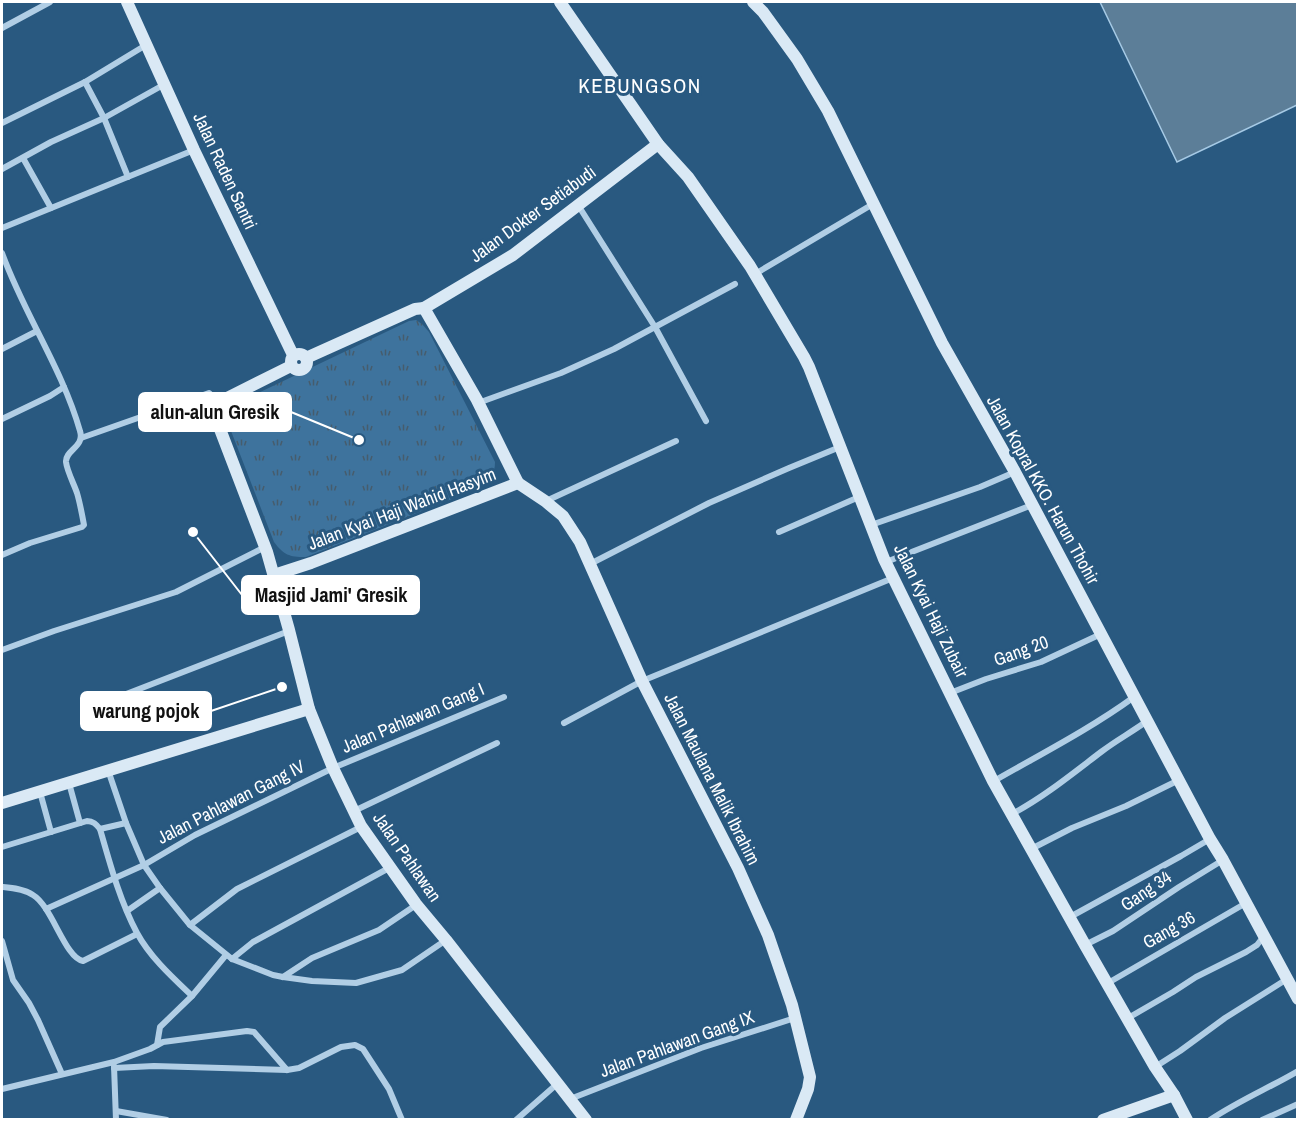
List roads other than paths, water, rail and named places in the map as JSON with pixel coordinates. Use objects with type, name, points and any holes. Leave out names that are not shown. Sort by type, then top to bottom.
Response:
[{"type":"street","points":[[2,28],[50,2]]},
{"type":"street","name":"Jalan Raden Santri","points":[[128,2],[292,361]]},
{"type":"street","name":"Jalan Kyai Haji Zubair","points":[[560,2],[658,144],[688,177],[755,274],[809,367],[893,578],[993,781],[1085,945],[1187,1119]]},
{"type":"street","name":"Jalan Kopral KKO. Harun Thohir","points":[[753,2],[763,12],[797,59],[828,111],[942,343],[1015,472],[1210,839],[1298,999]]},
{"type":"street","points":[[2,123],[85,82],[147,44]]},
{"type":"street","points":[[85,82],[104,118],[128,177]]},
{"type":"street","points":[[2,169],[51,142],[104,118],[165,84]]},
{"type":"street","name":"Jalan Dokter Setiabudi","points":[[424,308],[513,255],[658,144]]},
{"type":"street","points":[[2,228],[194,150]]},
{"type":"street","points":[[23,158],[51,208]]},
{"type":"street","points":[[755,274],[873,203]]},
{"type":"street","points":[[578,205],[655,327],[706,421]]},
{"type":"street","points":[[2,254],[10,277],[51,357],[74,410],[81,438],[66,462],[77,493],[84,525],[2,555]]},
{"type":"street","points":[[478,403],[561,373],[614,350],[735,284]]},
{"type":"street","points":[[274,575],[215,416],[216,406],[219,402],[301,354],[306,358],[415,309],[424,308]]},
{"type":"street","name":"Jalan Kyai Haji Wahid Hasyim","points":[[274,575],[311,563],[518,483],[478,403],[424,308]]},
{"type":"street","points":[[2,349],[37,331]]},
{"type":"street","points":[[2,419],[64,387]]},
{"type":"street","points":[[81,438],[209,393],[219,402]]},
{"type":"street","points":[[545,501],[676,441]]},
{"type":"street","points":[[590,564],[709,504],[840,447]]},
{"type":"street","points":[[871,525],[980,487],[1015,472]]},
{"type":"street","name":"Jalan Maulana Malik Ibrahim","points":[[518,483],[563,516],[580,542],[642,681],[738,868],[768,935],[795,1018],[810,1083],[796,1119]]},
{"type":"street","points":[[779,532],[860,497]]},
{"type":"street","points":[[886,562],[1032,505]]},
{"type":"street","points":[[2,651],[54,631],[176,592],[265,547]]},
{"type":"street","name":"Jalan Pahlawan","points":[[274,575],[309,709],[333,768],[361,826],[416,904],[586,1119]]},
{"type":"street","points":[[564,723],[642,681],[893,578]]},
{"type":"street","points":[[85,710],[289,630]]},
{"type":"street","name":"Gang 20","points":[[950,693],[1041,662],[1101,634]]},
{"type":"street","name":"Jalan Pahlawan Gang I","points":[[333,768],[504,697]]},
{"type":"street","points":[[993,781],[1070,739],[1135,697]]},
{"type":"street","points":[[2,803],[309,709]]},
{"type":"street","points":[[1012,814],[1033,803],[1147,721]]},
{"type":"street","points":[[354,811],[497,743]]},
{"type":"street","name":"Jalan Pahlawan Gang IV","points":[[46,909],[144,865],[195,835],[333,768]]},
{"type":"street","points":[[108,771],[144,865],[159,888],[190,925],[232,960],[283,977],[312,981],[361,982],[402,970],[446,940]]},
{"type":"street","points":[[1030,849],[1179,780]]},
{"type":"street","points":[[69,783],[80,823]]},
{"type":"street","points":[[39,792],[51,832]]},
{"type":"street","points":[[2,847],[91,821],[100,829],[115,879],[137,934],[157,961],[192,996]]},
{"type":"street","points":[[100,829],[126,823]]},
{"type":"street","points":[[190,925],[237,889],[361,826]]},
{"type":"street","points":[[1070,917],[1210,839]]},
{"type":"street","name":"Gang 34","points":[[1085,945],[1113,931],[1223,860]]},
{"type":"street","points":[[232,960],[254,942],[389,868]]},
{"type":"street","points":[[2,887],[18,888],[34,895],[46,909],[72,954],[78,960],[83,961],[137,934]]},
{"type":"street","points":[[128,911],[159,888]]},
{"type":"street","name":"Gang 36","points":[[1108,983],[1246,903]]},
{"type":"street","points":[[283,977],[312,958],[379,930],[416,904]]},
{"type":"street","points":[[1128,1018],[1196,977],[1246,952],[1257,945],[1264,936]]},
{"type":"street","points":[[2,941],[13,980],[38,1020],[62,1074]]},
{"type":"street","points":[[157,1045],[160,1027],[192,996],[226,954]]},
{"type":"street","points":[[1155,1066],[1287,979]]},
{"type":"street","name":"Jalan Pahlawan Gang IX","points":[[570,1099],[701,1048],[795,1018]]},
{"type":"street","points":[[114,1065],[163,1042],[250,1031],[254,1032],[286,1070]]},
{"type":"street","points":[[2,1089],[62,1074],[114,1065],[286,1070],[299,1068],[341,1047],[354,1046],[363,1049],[388,1089],[402,1119]]},
{"type":"street","points":[[114,1065],[116,1119]]},
{"type":"street","points":[[1210,1119],[1298,1071]]},
{"type":"street","points":[[516,1119],[558,1083]]},
{"type":"street","points":[[1103,1119],[1174,1095]]},
{"type":"street","points":[[1262,1119],[1298,1104]]},
{"type":"street","points":[[116,1112],[167,1119]]},
{"type":"place","name":"alun-alun Gresik","points":[[359,440]]},
{"type":"place","name":"Masjid Jami' Gresik","points":[[193,532]]},
{"type":"place","name":"warung pojok","points":[[282,687]]},
{"type":"district","name":"KEBUNGSON","points":[[640,86]]}]
